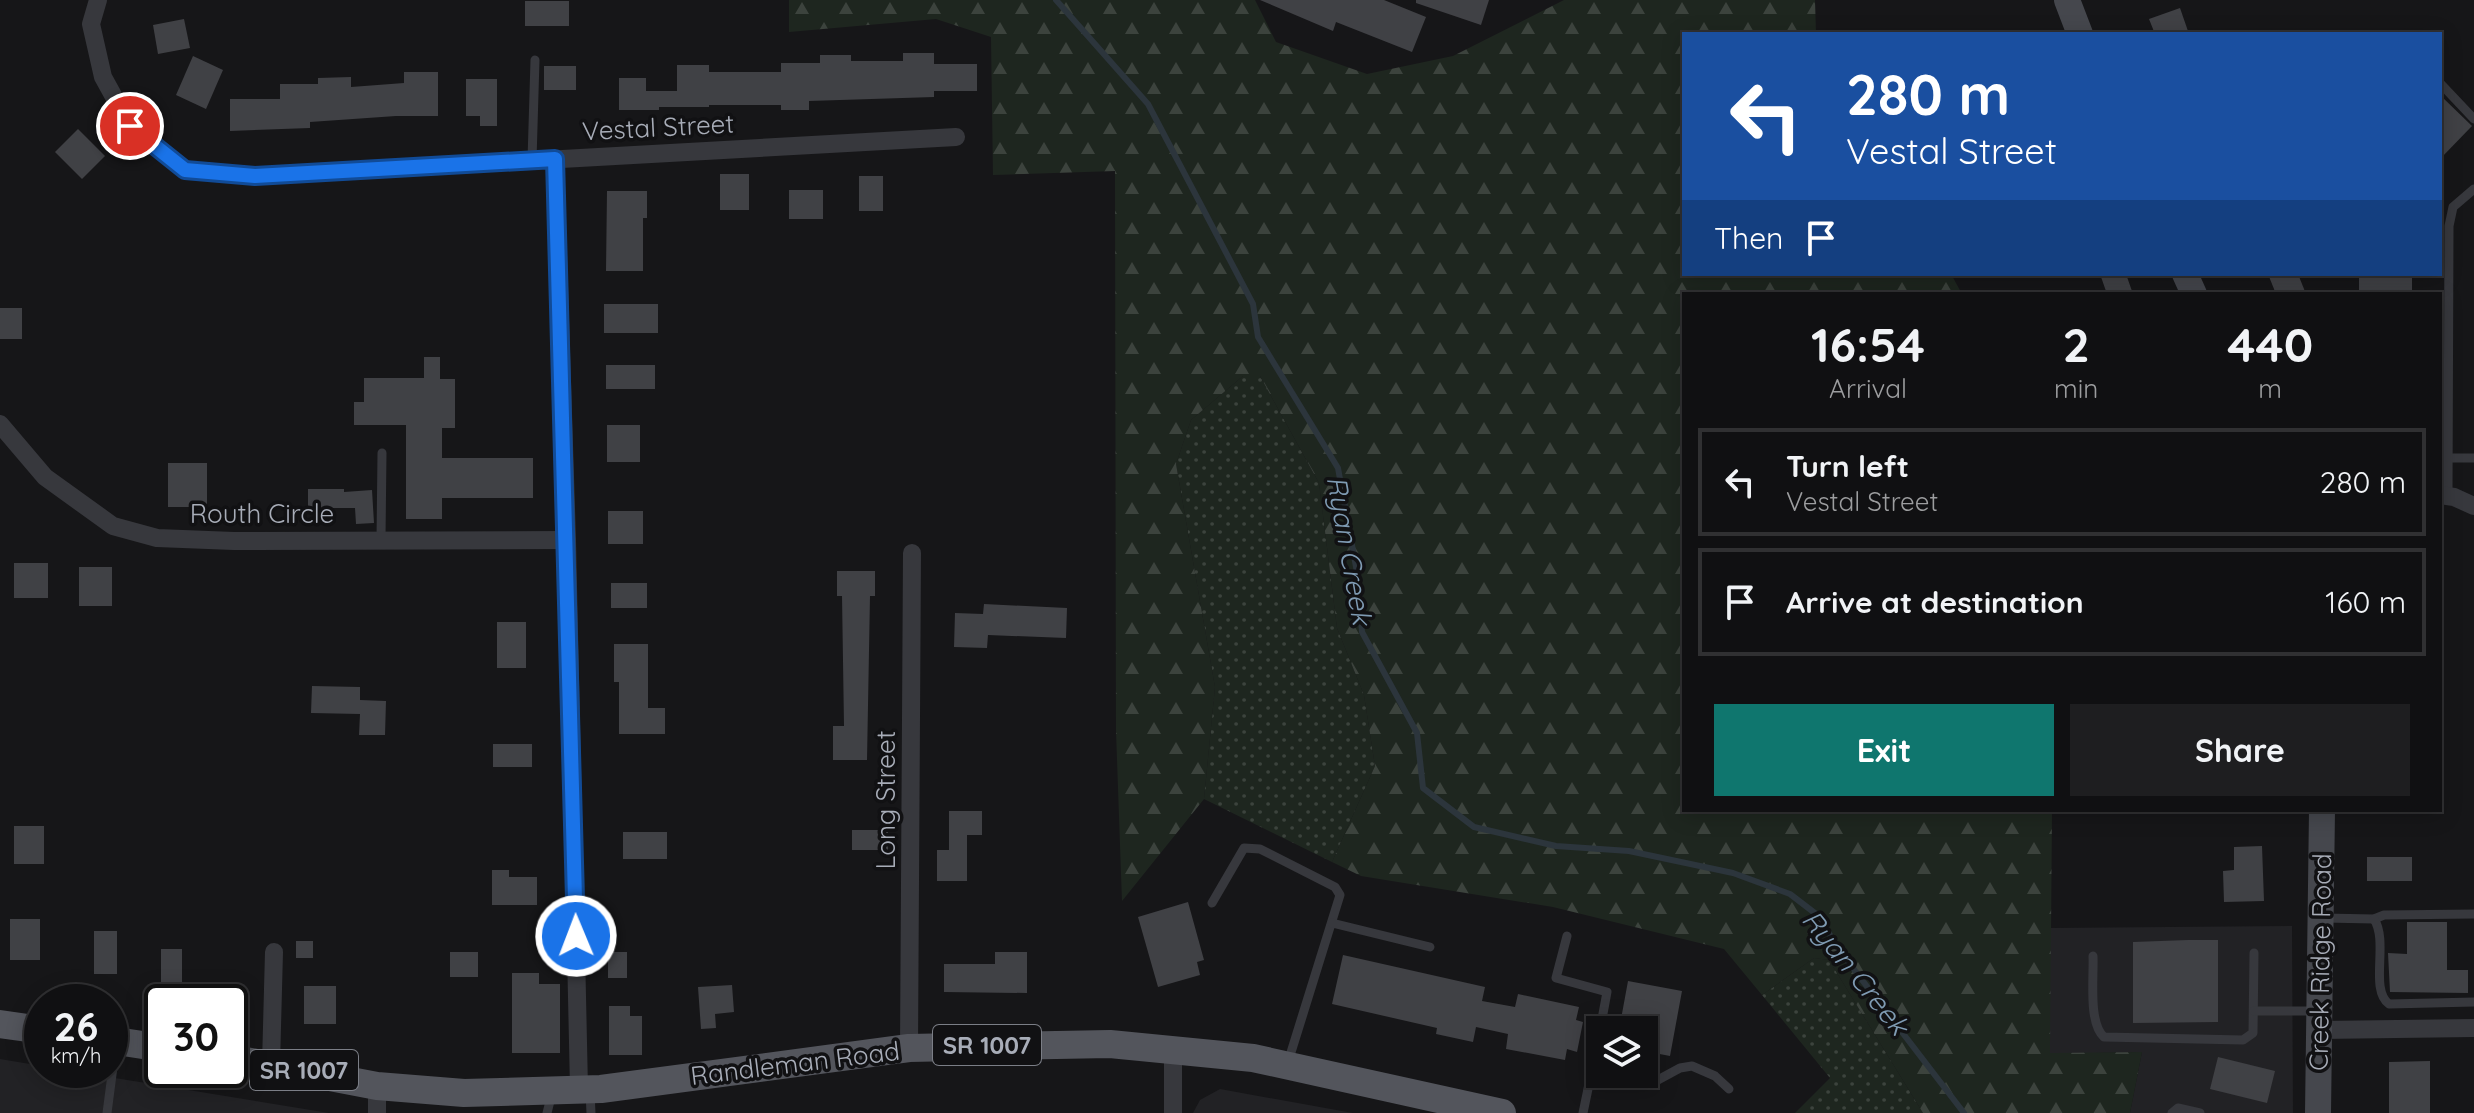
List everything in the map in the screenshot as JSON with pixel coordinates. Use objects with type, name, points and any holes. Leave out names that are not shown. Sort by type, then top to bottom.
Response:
[{"type":"main road","points":[[2067,0],[2079,32]]},
{"type":"main road","name":"Creek Ridge Road","points":[[2318,1113],[2322,812]]},
{"type":"main road","points":[[0,1024],[24,1027]]},
{"type":"main road","name":"Randleman Road","points":[[248,1061],[271,1064],[377,1099],[464,1093],[572,1098],[909,1048],[1110,1044],[1253,1058],[1502,1113]]},
{"type":"street","name":"Vestal Street","points":[[98,0],[91,24],[103,77],[130,126],[185,170],[255,176],[956,137]]},
{"type":"street","points":[[555,159],[567,540],[572,1098]]},
{"type":"street","name":"Routh Circle","points":[[0,424],[45,477],[113,526],[157,538],[234,541],[567,540]]},
{"type":"street","points":[[2444,495],[2474,506]]},
{"type":"street","name":"Long Street","points":[[909,1048],[912,553]]},
{"type":"street","points":[[271,1064],[274,952]]},
{"type":"street","points":[[2320,1021],[2474,1028]]},
{"type":"street","points":[[1173,1049],[1173,1113]]},
{"type":"lane","points":[[532,160],[535,60]]},
{"type":"lane","points":[[2442,85],[2474,119]]},
{"type":"lane","points":[[2444,495],[2449,226],[2453,207],[2474,189]]},
{"type":"lane","points":[[381,539],[382,453]]},
{"type":"lane","points":[[2445,453],[2474,458]]},
{"type":"lane","points":[[1212,903],[1244,848],[1260,849],[1335,887],[1340,895],[1287,1066]]},
{"type":"lane","points":[[2321,918],[2474,914]]},
{"type":"lane","points":[[2374,919],[2380,931],[2380,990],[2384,1000],[2389,1004],[2474,1002]]},
{"type":"lane","points":[[1332,923],[1430,947]]},
{"type":"lane","points":[[1567,936],[1556,978],[1607,992],[1603,1016]]},
{"type":"lane","points":[[2093,956],[2094,1018],[2097,1030],[2104,1037],[2243,1040],[2253,1033],[2254,953]]},
{"type":"lane","points":[[2254,1011],[2320,1021]]},
{"type":"lane","points":[[1658,1080],[1680,1068],[1692,1066],[1715,1076],[1729,1089]]},
{"type":"lane","points":[[107,1113],[109,1088]]},
{"type":"lane","points":[[1583,1113],[1590,1088]]},
{"type":"lane","points":[[2172,1113],[2178,1108],[2200,1113]]},
{"type":"shaded area","points":[[2292,926],[2293,1113],[2130,1113],[2142,1052],[2050,1054],[2050,928]]},
{"type":"shaded area","points":[[0,1059],[24,1063],[24,1088],[128,1088],[128,1080],[144,1083],[144,1088],[176,1088],[329,1113],[0,1113]]},
{"type":"shaded area","points":[[1220,1089],[1353,1113],[1193,1113],[1200,1100]]},
{"type":"green space","points":[[789,0],[1255,0],[1276,42],[1367,74],[1453,56],[1564,0],[1815,0],[1816,32],[1682,32],[1682,276],[1952,276],[1961,292],[1682,292],[1682,812],[2052,812],[2050,1053],[2142,1052],[2130,1113],[1923,1113],[1829,960],[1814,958],[1762,995],[1724,949],[1553,907],[1361,876],[1332,862],[1375,766],[1364,695],[1337,628],[1319,483],[1260,376],[1243,376],[1191,420],[1176,464],[1215,687],[1204,799],[1122,901],[1116,730],[1115,171],[993,175],[991,37],[936,19],[789,32]]},
{"type":"green space","points":[[1243,376],[1260,376],[1319,483],[1337,628],[1364,695],[1375,766],[1332,862],[1204,799],[1215,687],[1176,464],[1191,420]]},
{"type":"green space","points":[[1814,958],[1829,960],[1923,1113],[1795,1113],[1830,1078],[1762,995]]},
{"type":"building","points":[[1260,0],[1384,0],[1426,17],[1412,52],[1336,22],[1333,31]]},
{"type":"building","points":[[1416,0],[1489,0],[1481,25],[1416,3]]},
{"type":"building","points":[[525,1],[569,1],[569,26],[525,26]]},
{"type":"building","points":[[2180,8],[2188,32],[2154,32],[2149,19]]},
{"type":"building","points":[[184,19],[190,48],[158,54],[153,25]]},
{"type":"building","points":[[903,53],[934,53],[934,64],[977,64],[977,91],[934,91],[934,97],[809,101],[809,110],[781,110],[781,105],[709,105],[619,110],[619,78],[646,78],[646,91],[677,91],[677,65],[709,65],[709,72],[781,72],[781,63],[820,63],[820,55],[851,55],[851,61],[903,61]]},
{"type":"building","points":[[193,56],[223,70],[206,109],[176,95]]},
{"type":"building","points":[[544,66],[576,66],[576,90],[544,90]]},
{"type":"building","points":[[404,72],[438,72],[438,116],[310,122],[310,128],[230,131],[230,99],[280,99],[280,84],[318,84],[318,78],[351,77],[351,87],[404,83]]},
{"type":"building","points":[[466,79],[497,79],[497,126],[480,126],[480,116],[466,116]]},
{"type":"building","points":[[2442,97],[2472,126],[2442,157]]},
{"type":"building","points":[[78,129],[105,156],[82,179],[55,152]]},
{"type":"building","points":[[720,174],[749,174],[749,210],[720,210]]},
{"type":"building","points":[[859,176],[883,176],[883,211],[859,211]]},
{"type":"building","points":[[789,190],[823,190],[823,219],[789,219]]},
{"type":"building","points":[[607,191],[647,191],[647,218],[643,218],[643,271],[606,271]]},
{"type":"building","points":[[2101,276],[2127,276],[2132,292],[2106,292]]},
{"type":"building","points":[[2269,276],[2299,276],[2305,292],[2275,292]]},
{"type":"building","points":[[2359,276],[2412,276],[2412,291],[2359,291]]},
{"type":"building","points":[[604,304],[658,304],[658,333],[604,333]]},
{"type":"building","points":[[0,308],[22,308],[22,339],[0,339]]},
{"type":"building","points":[[424,357],[440,357],[440,379],[455,379],[455,428],[442,428],[442,458],[533,458],[533,498],[442,498],[442,519],[406,519],[406,425],[354,425],[354,402],[364,402],[364,378],[424,378]]},
{"type":"building","points":[[606,365],[655,365],[655,389],[606,389]]},
{"type":"building","points":[[607,425],[640,425],[640,462],[607,462]]},
{"type":"building","points":[[168,463],[207,463],[207,507],[168,507]]},
{"type":"building","points":[[308,489],[344,489],[344,492],[372,490],[374,523],[356,524],[355,508],[308,508]]},
{"type":"building","points":[[608,511],[643,511],[643,544],[608,544]]},
{"type":"building","points":[[14,563],[48,563],[48,598],[14,598]]},
{"type":"building","points":[[79,567],[112,567],[112,606],[79,606]]},
{"type":"building","points":[[837,571],[875,571],[875,596],[870,596],[867,760],[833,760],[833,726],[844,726],[842,596],[837,596]]},
{"type":"building","points":[[611,583],[647,583],[647,608],[611,608]]},
{"type":"building","points":[[984,604],[1067,608],[1066,638],[988,635],[987,648],[954,647],[955,613],[983,614]]},
{"type":"building","points":[[497,622],[526,622],[526,668],[497,668]]},
{"type":"building","points":[[614,644],[648,644],[648,708],[665,708],[665,734],[619,734],[619,682],[614,682]]},
{"type":"building","points":[[312,686],[360,687],[360,700],[386,701],[385,735],[359,735],[360,714],[311,713]]},
{"type":"building","points":[[493,744],[532,744],[532,767],[493,767]]},
{"type":"building","points":[[949,811],[982,811],[982,835],[967,835],[967,881],[937,881],[937,850],[949,850]]},
{"type":"building","points":[[14,826],[44,826],[44,864],[14,864]]},
{"type":"building","points":[[852,830],[888,830],[888,850],[852,850]]},
{"type":"building","points":[[623,832],[667,832],[667,859],[623,859]]},
{"type":"building","points":[[2262,846],[2264,901],[2224,902],[2223,871],[2234,870],[2234,847]]},
{"type":"building","points":[[2367,857],[2412,857],[2412,881],[2367,881]]},
{"type":"building","points":[[492,870],[509,870],[509,877],[537,877],[537,905],[492,905]]},
{"type":"building","points":[[1188,902],[1204,960],[1197,962],[1200,975],[1158,987],[1138,917]]},
{"type":"building","points":[[10,919],[40,919],[40,960],[10,960]]},
{"type":"building","points":[[2407,922],[2447,922],[2447,970],[2468,970],[2468,993],[2390,992],[2388,953],[2407,954]]},
{"type":"building","points":[[94,931],[117,931],[117,974],[94,974]]},
{"type":"building","points":[[2218,940],[2218,1022],[2133,1023],[2133,942]]},
{"type":"building","points":[[296,941],[313,941],[313,958],[296,958]]},
{"type":"building","points":[[161,949],[182,949],[182,984],[161,984]]},
{"type":"building","points":[[450,952],[478,952],[478,977],[450,977]]},
{"type":"building","points":[[608,952],[627,952],[627,978],[608,978]]},
{"type":"building","points":[[995,952],[1027,952],[1027,993],[944,992],[944,964],[995,964]]},
{"type":"building","points":[[1343,955],[1485,987],[1482,1001],[1515,1007],[1518,994],[1579,1007],[1576,1020],[1583,1022],[1577,1052],[1567,1049],[1565,1060],[1506,1049],[1508,1034],[1476,1027],[1473,1042],[1436,1034],[1437,1028],[1332,1004]]},
{"type":"building","points":[[512,973],[539,973],[539,984],[560,984],[560,1053],[512,1053]]},
{"type":"building","points":[[1628,981],[1682,991],[1670,1056],[1658,1054],[1658,1016],[1622,1016]]},
{"type":"building","points":[[732,985],[734,1012],[715,1014],[716,1028],[701,1029],[698,987]]},
{"type":"building","points":[[304,986],[336,986],[336,1024],[304,1024]]},
{"type":"building","points":[[609,1006],[630,1006],[630,1016],[642,1016],[642,1055],[609,1055]]},
{"type":"building","points":[[2218,1057],[2275,1071],[2267,1103],[2210,1089]]},
{"type":"building","points":[[2430,1061],[2430,1113],[2389,1113],[2389,1062]]},
{"type":"waterway","name":"Ryan Creek","points":[[1056,0],[1148,104],[1253,304],[1258,337],[1338,468],[1358,578],[1362,632],[1417,733],[1423,788],[1474,827],[1556,846],[1629,851],[1733,873],[1790,894],[1820,917],[1836,946],[1964,1113]]},
{"type":"route","points":[[130,126],[185,170],[255,176],[555,159],[576,936]]}]
